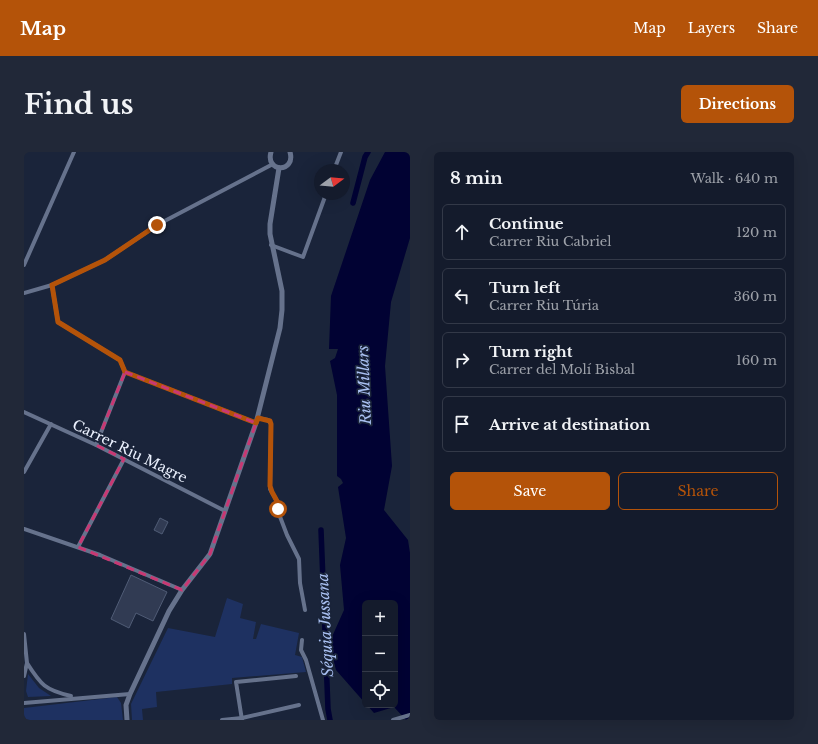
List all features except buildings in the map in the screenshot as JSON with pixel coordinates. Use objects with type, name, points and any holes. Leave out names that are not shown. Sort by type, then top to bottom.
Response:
[{"type":"street","points":[[24,265],[74,152]]},
{"type":"street","points":[[271,152],[270,157],[273,164],[279,168],[289,164],[291,160],[291,152]]},
{"type":"street","points":[[336,164],[341,152]]},
{"type":"street","points":[[24,293],[52,285],[105,260],[157,225],[273,164]]},
{"type":"street","points":[[127,720],[126,705],[130,694],[169,611],[182,590],[210,554],[257,420],[280,328],[282,310],[282,291],[272,245],[270,224],[279,168]]},
{"type":"street","points":[[272,245],[304,257],[324,200]]},
{"type":"street","points":[[52,285],[58,322],[120,360],[125,372],[96,445]]},
{"type":"street","points":[[125,372],[257,420],[268,420],[271,424],[270,489],[278,503],[279,514],[287,535],[299,559],[300,583],[305,610]]},
{"type":"street","name":"Carrer Riu Magre","points":[[24,412],[96,445],[225,511]]},
{"type":"street","points":[[24,472],[51,424]]},
{"type":"street","points":[[78,547],[124,459]]},
{"type":"street","points":[[24,529],[100,555],[182,590]]},
{"type":"street","points":[[24,634],[27,663],[24,676]]},
{"type":"street","points":[[302,640],[301,650],[306,660],[323,720]]},
{"type":"street","points":[[27,663],[39,681],[55,692],[75,698]]},
{"type":"street","points":[[242,719],[236,682],[296,676]]},
{"type":"street","points":[[52,700],[55,692]]},
{"type":"street","points":[[24,703],[130,694]]},
{"type":"street","points":[[222,720],[242,719],[299,705]]},
{"type":"street","points":[[393,720],[410,715]]},
{"type":"highlighted area","points":[[125,372],[256,423],[210,554],[182,590],[78,547],[124,459],[96,445]]},
{"type":"shaded area","points":[[227,598],[243,604],[240,618],[256,622],[253,639],[256,639],[261,624],[299,633],[295,655],[302,657],[306,672],[232,678],[232,684],[156,692],[157,707],[142,709],[143,720],[132,720],[131,704],[168,628],[215,637]]},
{"type":"shaded area","points":[[28,674],[39,688],[51,696],[28,697],[26,691]]},
{"type":"shaded area","points":[[117,697],[121,703],[123,720],[24,720],[24,708]]},
{"type":"water","name":"Riu Millars","points":[[385,152],[410,152],[410,238],[391,302],[385,366],[392,466],[384,510],[408,540],[410,553],[410,720],[406,720],[395,708],[398,708],[398,600],[362,600],[362,700],[336,670],[331,639],[344,610],[340,565],[346,538],[338,487],[343,483],[337,476],[337,395],[330,361],[335,358],[338,349],[329,349],[331,296],[370,180]]},
{"type":"water","points":[[370,708],[391,708],[374,713]]},
{"type":"waterway","points":[[353,203],[365,157],[368,152]]},
{"type":"waterway","name":"Séquia Jussana","points":[[321,530],[328,709],[330,720]]},
{"type":"route","points":[[157,225],[105,260],[52,285],[58,322],[120,360],[125,372],[256,423],[258,418],[270,421],[270,489],[278,503],[278,509]]}]
